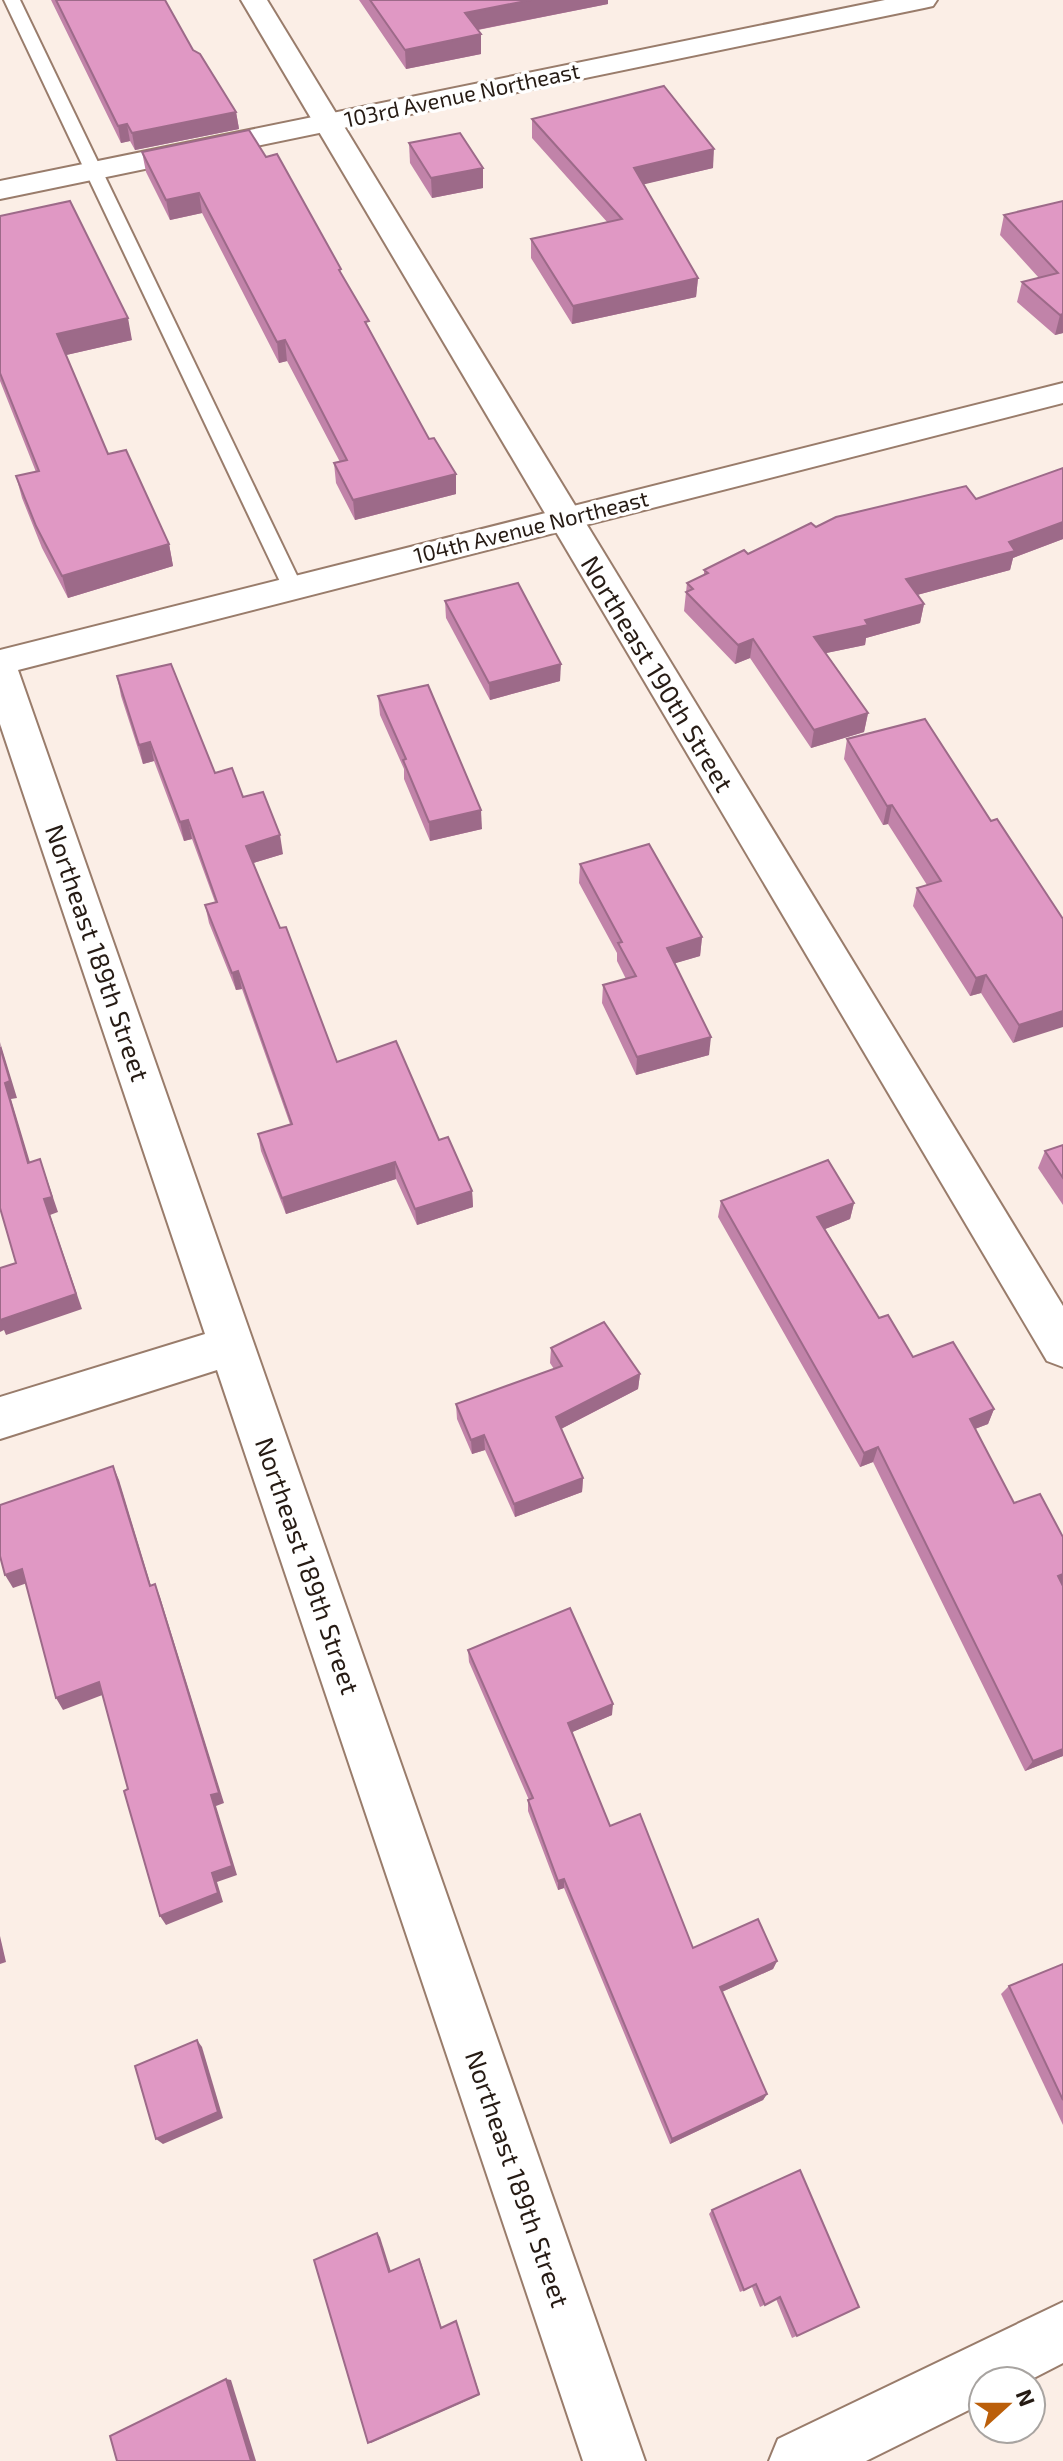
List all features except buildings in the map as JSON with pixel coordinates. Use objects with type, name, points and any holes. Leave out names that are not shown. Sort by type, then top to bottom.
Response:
[{"type":"street","name":"Northeast 190th Street","points":[[254,0],[1063,1347]]},
{"type":"street","name":"103rd Avenue Northeast","points":[[0,190],[924,0]]},
{"type":"street","name":"104th Avenue Northeast","points":[[0,662],[1063,393]]},
{"type":"street","name":"Northeast 189th Street","points":[[0,670],[614,2461]]},
{"type":"street","points":[[0,1418],[231,1346]]},
{"type":"street","points":[[800,2461],[1063,2332]]},
{"type":"lane","points":[[12,0],[293,588]]}]
